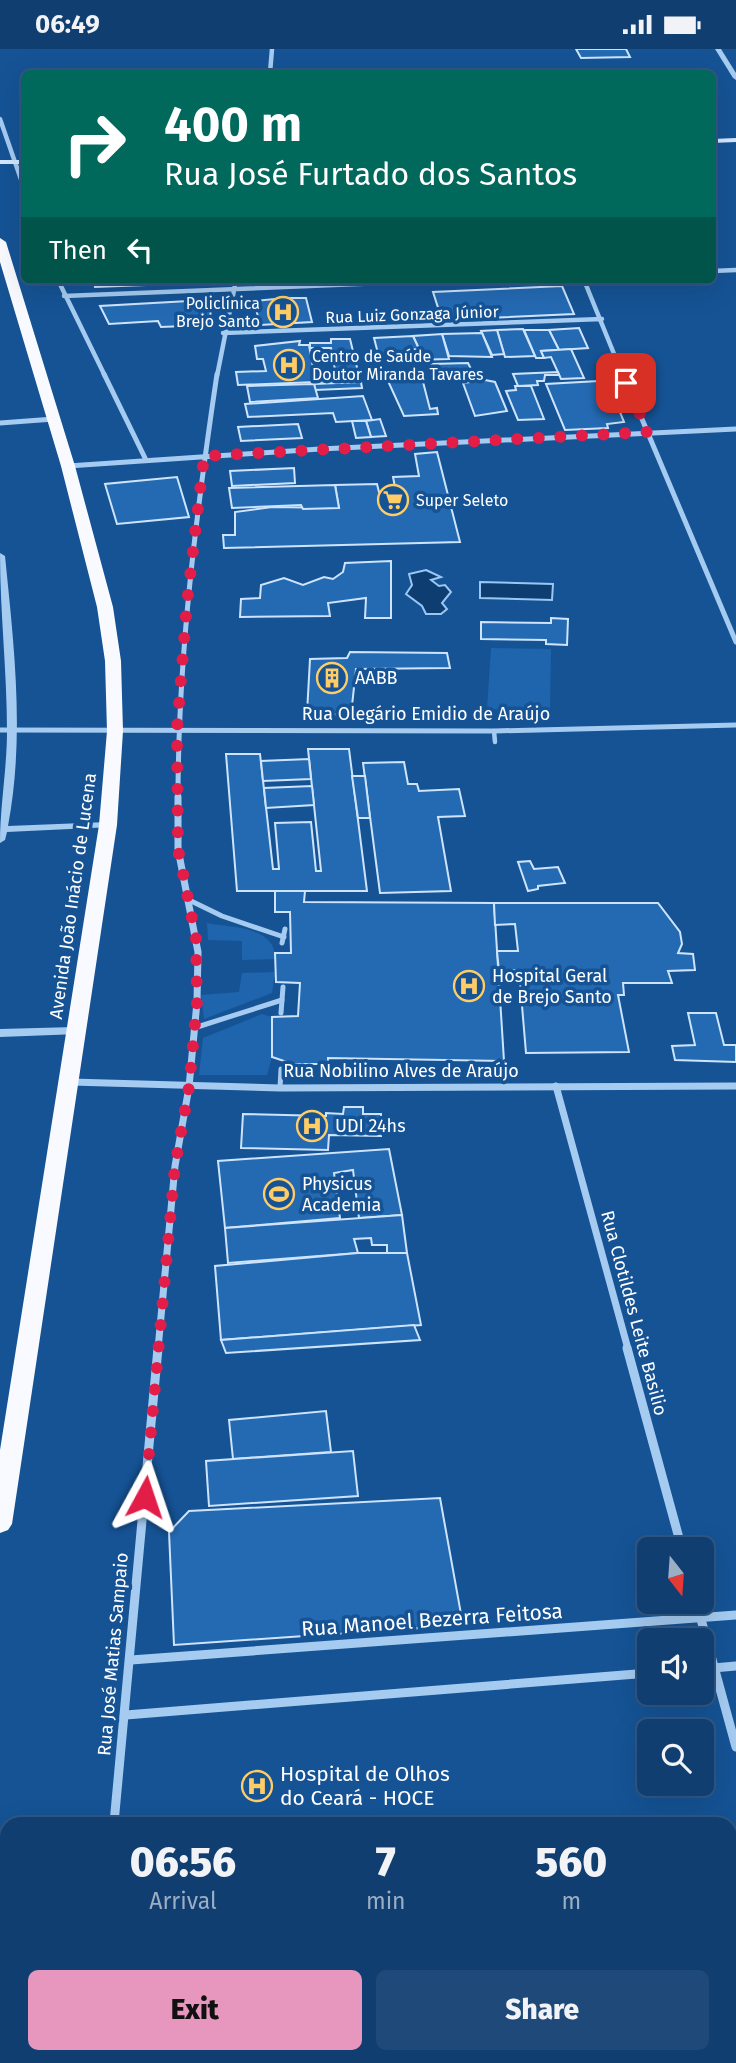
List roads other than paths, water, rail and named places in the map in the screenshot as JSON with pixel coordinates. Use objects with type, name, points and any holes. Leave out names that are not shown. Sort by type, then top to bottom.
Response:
[{"type":"highway","name":"Avenida João Inácio de Lucena","points":[[0,242],[68,466],[105,607],[113,661],[115,731],[108,825],[66,1082],[0,1524]]},
{"type":"main road","points":[[716,141],[736,140]]},
{"type":"main road","points":[[0,163],[20,162]]},
{"type":"street","points":[[270,70],[272,49]]},
{"type":"street","points":[[718,49],[736,78]]},
{"type":"street","points":[[0,119],[20,162]]},
{"type":"street","points":[[716,271],[736,270]]},
{"type":"street","points":[[60,284],[146,460]]},
{"type":"street","name":"Rua José Matias Sampaio","points":[[115,1817],[175,1166],[189,1087],[194,1028],[198,952],[178,849],[177,729],[187,603],[204,456],[223,334],[235,284]]},
{"type":"street","points":[[64,296],[368,284]]},
{"type":"street","points":[[586,284],[701,565],[736,642]]},
{"type":"street","name":"Rua Luiz Gonzaga Júnior","points":[[223,334],[602,319]]},
{"type":"street","points":[[0,423],[54,419]]},
{"type":"street","points":[[68,466],[204,456],[736,429]]},
{"type":"street","points":[[0,556],[5,704],[12,730],[12,769],[1,834],[108,825]]},
{"type":"street","name":"Rua Olegário Emidio de Araújo","points":[[0,730],[494,731],[736,725]]},
{"type":"street","points":[[0,1033],[75,1031]]},
{"type":"street","name":"Rua Nobilino Alves de Araújo","points":[[66,1082],[280,1088],[736,1086]]},
{"type":"street","name":"Rua Clotildes Leite Basilio","points":[[556,1086],[679,1537]]},
{"type":"street","points":[[700,1614],[704,1628]]},
{"type":"street","name":"Rua Manoel Bezerra Feitosa","points":[[131,1660],[736,1615]]},
{"type":"street","points":[[736,1666],[714,1668],[736,1747]]},
{"type":"street","points":[[126,1715],[637,1674]]},
{"type":"lane","points":[[494,731],[495,741]]},
{"type":"lane","points":[[187,899],[283,940],[285,929]]},
{"type":"lane","points":[[281,1013],[283,986]]},
{"type":"lane","points":[[194,1028],[282,1000]]},
{"type":"lane","points":[[280,1088],[281,1069]]},
{"type":"place","name":"Policlínica Brejo Santo","points":[[283,312]]},
{"type":"place","name":"Centro de Saúde Doutor Miranda Tavares","points":[[289,365]]},
{"type":"place","name":"Super Seleto","points":[[393,500]]},
{"type":"place","name":"AABB","points":[[332,678]]},
{"type":"place","name":"Hospital Geral de Brejo Santo","points":[[469,986]]},
{"type":"place","name":"UDI 24hs","points":[[312,1126]]},
{"type":"place","name":"Physicus Academia","points":[[279,1194]]},
{"type":"place","name":"Hospital de Olhos do Ceará - HOCE","points":[[257,1786]]}]
